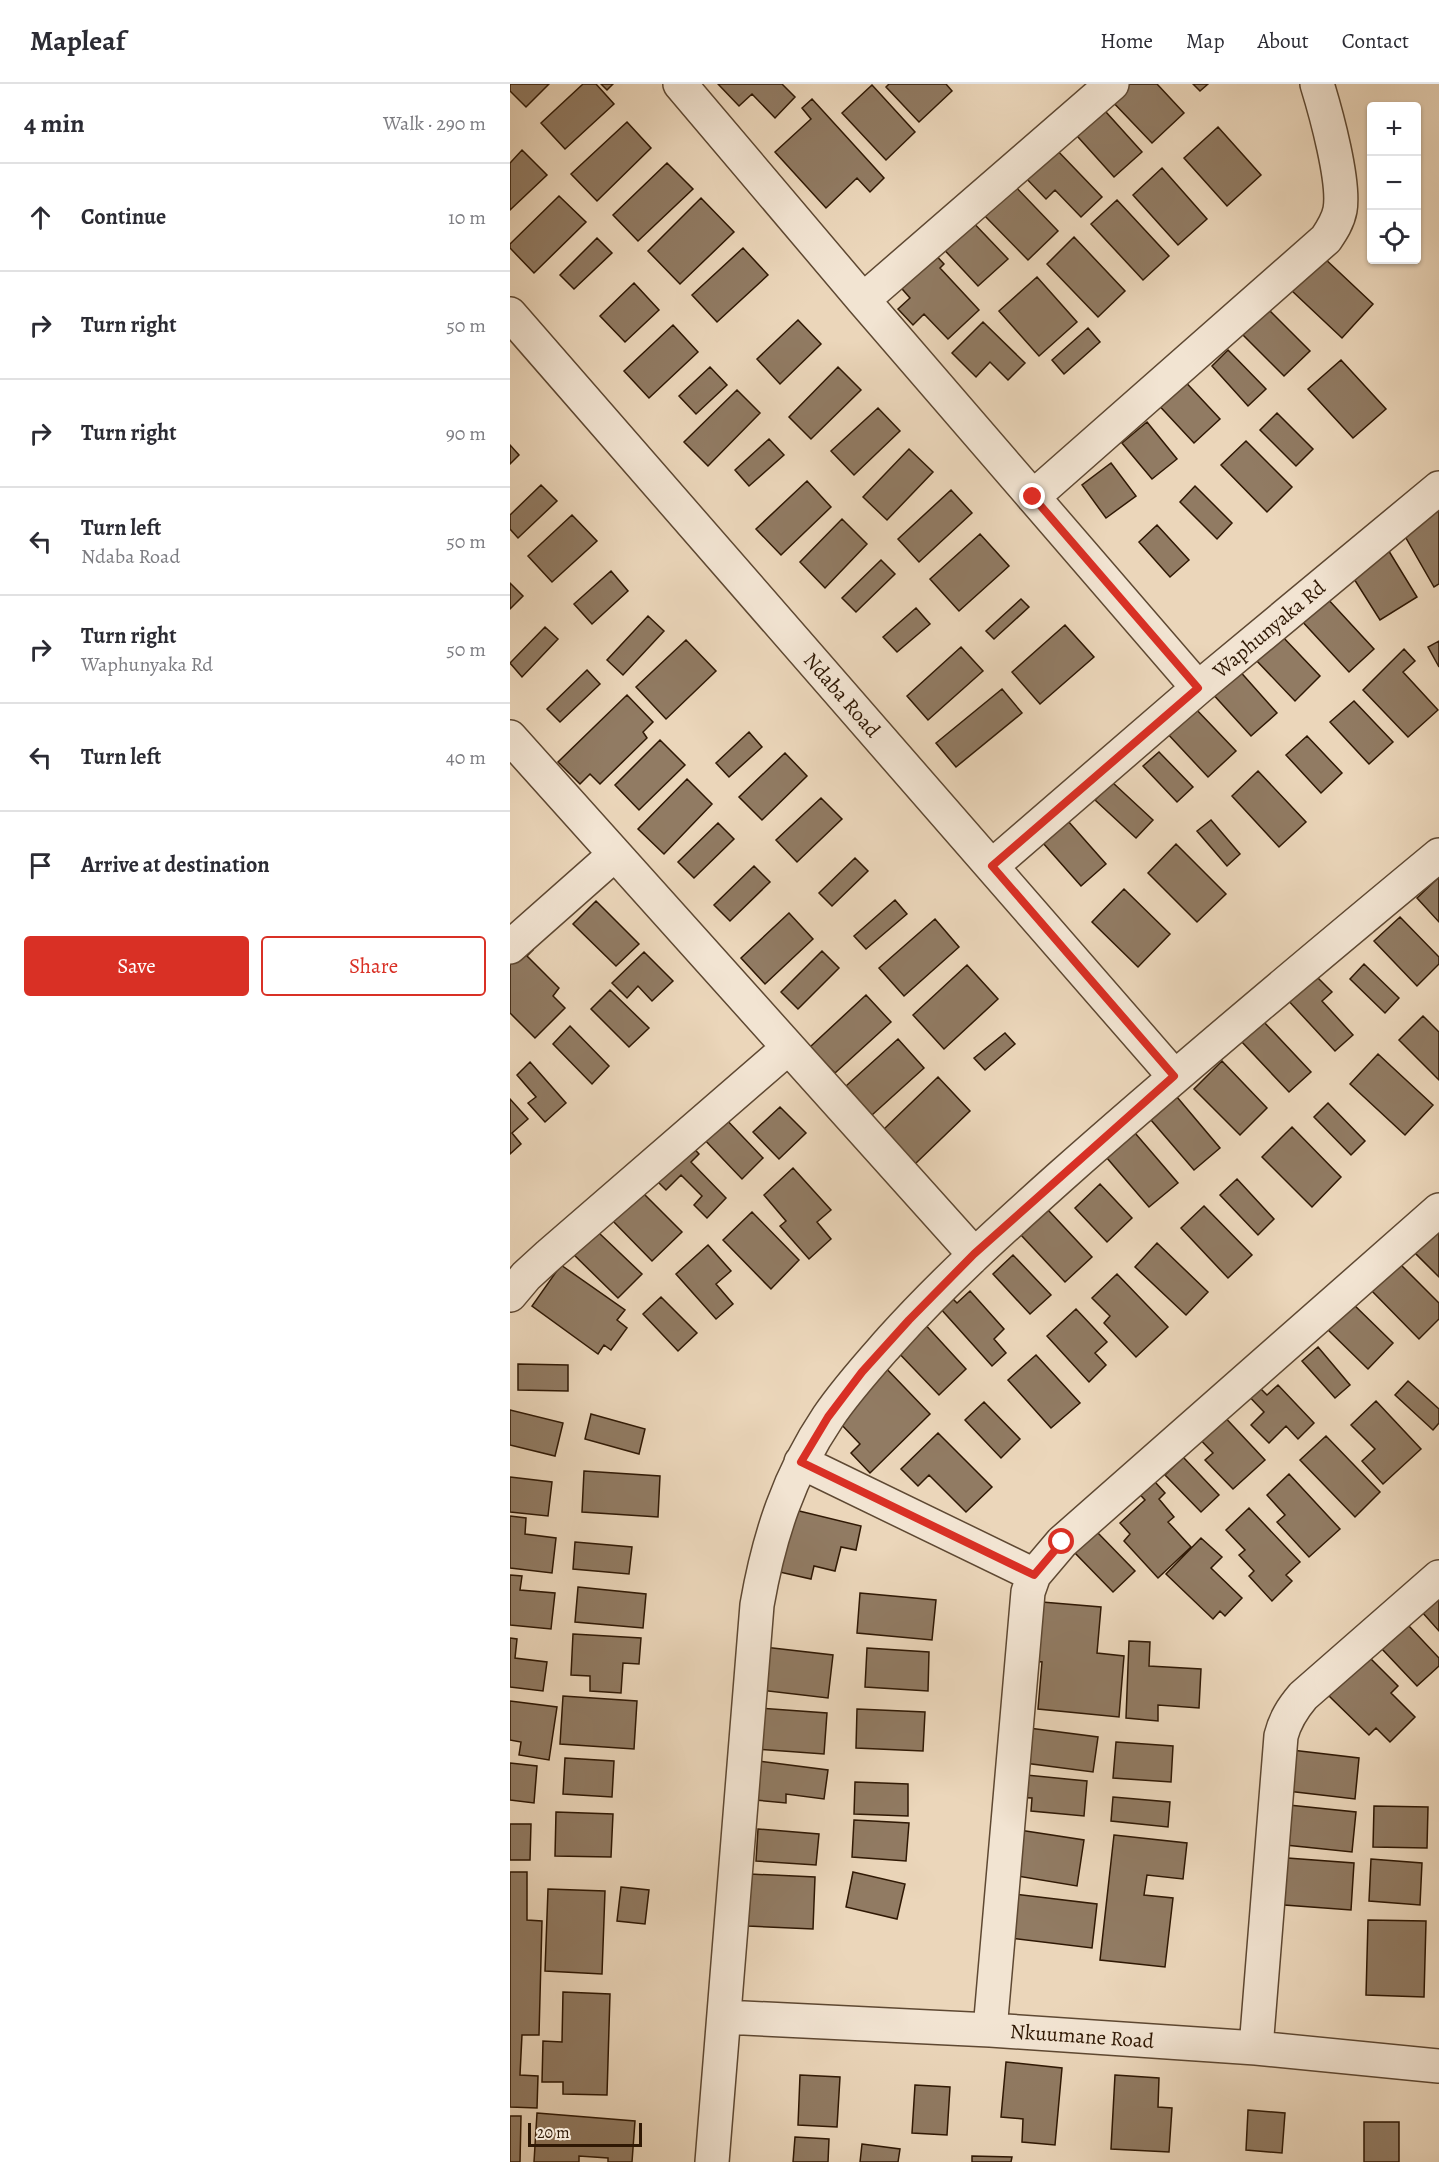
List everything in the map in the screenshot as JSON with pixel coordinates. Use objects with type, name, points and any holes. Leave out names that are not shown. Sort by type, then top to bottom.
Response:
[{"type":"street","points":[[863,300],[1112,84]]},
{"type":"street","points":[[1033,497],[1326,239],[1336,224],[1340,187],[1317,84]]},
{"type":"street","points":[[692,88],[863,300],[1198,688]]},
{"type":"street","name":"Ndaba Road","points":[[510,314],[1174,1076]]},
{"type":"street","name":"Waphunyaka Rd","points":[[992,866],[1198,688],[1439,488]]},
{"type":"street","points":[[510,737],[974,1254]]},
{"type":"street","points":[[510,947],[614,855]]},
{"type":"street","points":[[712,2162],[757,1605],[777,1517],[801,1462],[828,1417],[862,1372],[974,1254],[1174,1076],[1439,855]]},
{"type":"street","points":[[510,1295],[526,1276],[549,1255],[788,1048]]},
{"type":"street","points":[[990,2030],[1028,1592],[1034,1575],[1062,1542],[1439,1210]]},
{"type":"street","points":[[801,1462],[1034,1575]]},
{"type":"street","points":[[1256,2048],[1281,1736],[1284,1723],[1303,1696],[1439,1577]]},
{"type":"street","name":"Nkuumane Road","points":[[724,2017],[990,2030],[1256,2048],[1439,2066]]},
{"type":"building","points":[[510,84],[549,84],[526,107],[510,91]]},
{"type":"building","points":[[583,84],[596,84],[614,104],[565,149],[541,123]]},
{"type":"building","points":[[601,84],[613,84],[607,90]]},
{"type":"building","points":[[718,84],[782,84],[795,97],[775,118],[752,94],[739,106]]},
{"type":"building","points":[[889,84],[946,84],[952,91],[919,122],[886,87]]},
{"type":"building","points":[[1124,84],[1157,84],[1184,113],[1152,143],[1109,98]]},
{"type":"building","points":[[1193,84],[1208,84],[1200,91]]},
{"type":"building","points":[[872,85],[915,132],[886,160],[842,113]]},
{"type":"building","points":[[812,99],[884,178],[870,192],[857,178],[826,208],[775,152],[811,119],[802,108]]},
{"type":"building","points":[[1097,102],[1142,152],[1114,177],[1069,127]]},
{"type":"building","points":[[627,122],[651,148],[597,201],[571,174]]},
{"type":"building","points":[[1218,127],[1261,175],[1227,206],[1184,158]]},
{"type":"building","points":[[1053,146],[1102,197],[1081,217],[1055,190],[1046,199],[1023,175]]},
{"type":"building","points":[[522,150],[547,175],[510,210],[510,163]]},
{"type":"building","points":[[667,163],[693,189],[638,241],[613,215]]},
{"type":"building","points":[[1162,168],[1207,219],[1178,245],[1133,195]]},
{"type":"building","points":[[1011,182],[1058,231],[1028,260],[981,212]]},
{"type":"building","points":[[559,196],[586,222],[534,273],[510,248],[510,244]]},
{"type":"building","points":[[701,198],[734,232],[680,284],[648,251]]},
{"type":"building","points":[[1117,200],[1169,256],[1143,280],[1091,224]]},
{"type":"building","points":[[966,215],[1008,259],[978,286],[937,242]]},
{"type":"building","points":[[1074,237],[1125,291],[1098,317],[1047,264]]},
{"type":"building","points":[[597,238],[612,253],[574,289],[560,275]]},
{"type":"building","points":[[743,248],[768,275],[717,322],[692,295]]},
{"type":"building","points":[[931,250],[944,264],[940,268],[979,310],[948,339],[924,314],[913,325],[898,309],[910,298],[896,282]]},
{"type":"building","points":[[1322,256],[1373,304],[1342,338],[1291,290]]},
{"type":"building","points":[[1037,277],[1077,322],[1039,356],[999,311]]},
{"type":"building","points":[[634,283],[659,310],[625,342],[600,316]]},
{"type":"building","points":[[1262,303],[1310,351],[1284,376],[1236,328]]},
{"type":"building","points":[[798,320],[821,344],[780,384],[757,359]]},
{"type":"building","points":[[983,322],[1025,363],[1008,380],[990,362],[976,377],[952,353]]},
{"type":"building","points":[[673,325],[698,352],[649,398],[624,371]]},
{"type":"building","points":[[1088,328],[1100,342],[1064,374],[1052,360]]},
{"type":"building","points":[[1228,350],[1266,389],[1248,406],[1212,366]]},
{"type":"building","points":[[1341,360],[1386,409],[1353,438],[1308,389]]},
{"type":"building","points":[[710,367],[727,385],[696,414],[679,396]]},
{"type":"building","points":[[838,367],[861,390],[811,439],[789,417]]},
{"type":"building","points":[[1179,375],[1220,419],[1194,443],[1153,399]]},
{"type":"building","points":[[737,390],[760,413],[708,466],[684,442]]},
{"type":"building","points":[[878,408],[900,431],[854,475],[831,451]]},
{"type":"building","points":[[1277,413],[1313,449],[1296,466],[1260,430]]},
{"type":"building","points":[[1147,422],[1177,459],[1152,479],[1122,443]]},
{"type":"building","points":[[769,439],[784,455],[749,486],[735,470]]},
{"type":"building","points":[[1246,441],[1292,487],[1267,512],[1221,465]]},
{"type":"building","points":[[510,445],[519,455],[510,464]]},
{"type":"building","points":[[909,449],[933,472],[887,520],[863,497]]},
{"type":"building","points":[[1111,463],[1136,496],[1106,518],[1082,485]]},
{"type":"building","points":[[807,481],[831,507],[781,555],[756,529]]},
{"type":"building","points":[[541,485],[557,501],[518,538],[510,529],[510,515]]},
{"type":"building","points":[[1195,486],[1232,523],[1217,539],[1180,502]]},
{"type":"building","points":[[951,490],[972,513],[919,562],[898,539]]},
{"type":"building","points":[[1439,510],[1439,584],[1434,587],[1402,531]]},
{"type":"building","points":[[572,515],[597,541],[552,582],[528,556]]},
{"type":"building","points":[[842,519],[867,544],[825,588],[800,562]]},
{"type":"building","points":[[1157,525],[1189,560],[1170,577],[1139,542]]},
{"type":"building","points":[[980,534],[1009,566],[959,611],[930,579]]},
{"type":"building","points":[[1387,548],[1417,597],[1380,620],[1349,571]]},
{"type":"building","points":[[881,560],[895,574],[856,612],[842,598]]},
{"type":"building","points":[[611,571],[628,591],[592,624],[574,604]]},
{"type":"building","points":[[510,583],[523,596],[510,609]]},
{"type":"building","points":[[1325,596],[1374,649],[1349,672],[1300,619]]},
{"type":"building","points":[[1021,599],[1029,607],[994,639],[986,631]]},
{"type":"building","points":[[916,608],[930,624],[897,652],[883,637]]},
{"type":"building","points":[[648,616],[664,631],[623,675],[607,660]]},
{"type":"building","points":[[1065,625],[1094,657],[1040,704],[1012,672]]},
{"type":"building","points":[[545,627],[558,639],[522,677],[510,663]]},
{"type":"building","points":[[1280,634],[1320,676],[1295,701],[1255,659]]},
{"type":"building","points":[[686,640],[716,671],[666,719],[636,687]]},
{"type":"building","points":[[1439,641],[1439,667],[1428,647]]},
{"type":"building","points":[[961,647],[983,671],[928,720],[907,696]]},
{"type":"building","points":[[1404,649],[1415,661],[1403,672],[1438,710],[1408,737],[1363,690]]},
{"type":"building","points":[[1237,668],[1277,713],[1251,736],[1211,692]]},
{"type":"building","points":[[587,670],[600,684],[560,722],[547,709]]},
{"type":"building","points":[[1002,689],[1022,713],[956,767],[936,743]]},
{"type":"building","points":[[627,695],[653,722],[643,732],[647,738],[600,784],[590,774],[580,784],[558,762]]},
{"type":"building","points":[[1354,701],[1393,742],[1369,764],[1330,722]]},
{"type":"building","points":[[1193,706],[1236,751],[1208,777],[1166,732]]},
{"type":"building","points":[[749,732],[762,747],[729,777],[716,763]]},
{"type":"building","points":[[1307,736],[1342,773],[1321,793],[1286,755]]},
{"type":"building","points":[[660,740],[685,765],[639,810],[615,785]]},
{"type":"building","points":[[1159,752],[1193,787],[1177,802],[1143,766]]},
{"type":"building","points":[[785,753],[807,776],[762,820],[739,797]]},
{"type":"building","points":[[1258,771],[1306,822],[1279,847],[1232,796]]},
{"type":"building","points":[[687,779],[712,804],[664,854],[638,829]]},
{"type":"building","points":[[1112,782],[1153,820],[1136,838],[1095,800]]},
{"type":"building","points":[[821,798],[842,819],[797,862],[776,840]]},
{"type":"building","points":[[1211,820],[1240,854],[1227,866],[1197,831]]},
{"type":"building","points":[[1068,821],[1106,864],[1081,886],[1043,843]]},
{"type":"building","points":[[718,823],[734,839],[694,878],[678,862]]},
{"type":"building","points":[[1176,844],[1226,894],[1197,922],[1148,873]]},
{"type":"building","points":[[855,858],[868,871],[832,906],[819,893]]},
{"type":"building","points":[[754,866],[770,882],[730,921],[714,905]]},
{"type":"building","points":[[1439,877],[1439,922],[1417,898]]},
{"type":"building","points":[[1124,889],[1170,934],[1138,967],[1092,922]]},
{"type":"building","points":[[895,900],[907,914],[866,949],[854,936]]},
{"type":"building","points":[[596,901],[639,944],[616,966],[573,924]]},
{"type":"building","points":[[789,913],[813,939],[765,984],[741,958]]},
{"type":"building","points":[[1400,917],[1439,957],[1439,964],[1417,986],[1374,941]]},
{"type":"building","points":[[935,919],[959,947],[904,996],[879,968]]},
{"type":"building","points":[[523,939],[533,950],[527,956],[559,988],[553,996],[565,1008],[535,1038],[510,1013],[510,952]]},
{"type":"building","points":[[822,951],[839,968],[798,1009],[781,992]]},
{"type":"building","points":[[644,952],[673,981],[652,1001],[638,986],[627,998],[612,983]]},
{"type":"building","points":[[1364,964],[1399,998],[1385,1013],[1350,979]]},
{"type":"building","points":[[967,965],[998,999],[944,1049],[913,1015]]},
{"type":"building","points":[[1314,974],[1332,992],[1322,1001],[1353,1035],[1335,1051],[1286,998]]},
{"type":"building","points":[[610,990],[649,1028],[629,1047],[591,1009]]},
{"type":"building","points":[[866,995],[891,1022],[835,1073],[810,1047]]},
{"type":"building","points":[[1423,1016],[1439,1032],[1439,1080],[1399,1040]]},
{"type":"building","points":[[1263,1021],[1311,1072],[1289,1092],[1241,1041]]},
{"type":"building","points":[[570,1026],[609,1066],[592,1084],[553,1044]]},
{"type":"building","points":[[1005,1033],[1015,1044],[985,1070],[974,1058]]},
{"type":"building","points":[[898,1039],[924,1068],[872,1115],[846,1086]]},
{"type":"building","points":[[1378,1054],[1433,1105],[1405,1135],[1350,1084]]},
{"type":"building","points":[[1222,1061],[1267,1108],[1240,1135],[1194,1089]]},
{"type":"building","points":[[530,1062],[566,1103],[545,1122],[528,1103],[536,1097],[517,1075]]},
{"type":"building","points":[[938,1077],[970,1111],[914,1165],[882,1131]]},
{"type":"building","points":[[1177,1097],[1220,1148],[1194,1170],[1151,1120]]},
{"type":"building","points":[[510,1099],[528,1119],[512,1133],[521,1144],[510,1154]]},
{"type":"building","points":[[1328,1103],[1365,1141],[1351,1155],[1314,1117]]},
{"type":"building","points":[[780,1107],[806,1133],[779,1159],[753,1132]]},
{"type":"building","points":[[722,1115],[763,1158],[742,1179],[701,1136]]},
{"type":"building","points":[[1292,1127],[1341,1177],[1312,1207],[1262,1157]]},
{"type":"building","points":[[1135,1133],[1178,1183],[1149,1207],[1107,1158]]},
{"type":"building","points":[[686,1140],[699,1154],[691,1162],[726,1198],[707,1218],[694,1205],[702,1196],[681,1175],[666,1190],[651,1175]]},
{"type":"building","points":[[793,1168],[831,1210],[817,1222],[831,1239],[809,1259],[780,1226],[786,1221],[764,1195]]},
{"type":"building","points":[[1237,1179],[1274,1219],[1258,1235],[1220,1195]]},
{"type":"building","points":[[1100,1184],[1132,1218],[1107,1242],[1075,1208]]},
{"type":"building","points":[[638,1188],[682,1232],[652,1261],[609,1217]]},
{"type":"building","points":[[1204,1206],[1252,1255],[1228,1278],[1181,1228]]},
{"type":"building","points":[[1048,1210],[1092,1257],[1065,1282],[1021,1235]]},
{"type":"building","points":[[752,1212],[799,1260],[771,1289],[723,1240]]},
{"type":"building","points":[[1439,1224],[1439,1277],[1407,1245]]},
{"type":"building","points":[[599,1233],[642,1274],[618,1298],[566,1247]]},
{"type":"building","points":[[1157,1243],[1208,1292],[1186,1315],[1135,1267]]},
{"type":"building","points":[[708,1245],[731,1271],[716,1284],[733,1304],[716,1319],[676,1274]]},
{"type":"building","points":[[1013,1255],[1051,1295],[1030,1314],[993,1274]]},
{"type":"building","points":[[1393,1257],[1439,1303],[1439,1319],[1419,1339],[1366,1285]]},
{"type":"building","points":[[561,1265],[625,1310],[617,1320],[627,1328],[611,1350],[604,1345],[598,1354],[532,1306]]},
{"type":"building","points":[[1117,1274],[1168,1327],[1136,1357],[1104,1323],[1110,1316],[1092,1298]]},
{"type":"building","points":[[970,1291],[1004,1329],[994,1339],[1006,1353],[992,1366],[940,1308],[952,1298],[957,1303]]},
{"type":"building","points":[[661,1297],[697,1333],[678,1351],[643,1314]]},
{"type":"building","points":[[1349,1300],[1393,1343],[1368,1369],[1324,1326]]},
{"type":"building","points":[[1076,1309],[1107,1342],[1095,1353],[1106,1365],[1089,1382],[1047,1336]]},
{"type":"building","points":[[921,1320],[966,1369],[939,1395],[893,1347]]},
{"type":"building","points":[[1318,1347],[1350,1385],[1335,1398],[1302,1361]]},
{"type":"building","points":[[1036,1355],[1080,1403],[1051,1428],[1008,1380]]},
{"type":"building","points":[[880,1362],[930,1414],[870,1473],[851,1453],[860,1444],[837,1420]]},
{"type":"building","points":[[518,1364],[568,1365],[568,1391],[518,1390]]},
{"type":"building","points":[[1408,1381],[1439,1409],[1439,1423],[1433,1430],[1395,1395]]},
{"type":"building","points":[[1254,1382],[1267,1395],[1278,1385],[1314,1423],[1298,1439],[1286,1426],[1269,1443],[1251,1425],[1264,1412],[1244,1391]]},
{"type":"building","points":[[1376,1401],[1421,1449],[1383,1484],[1362,1461],[1375,1449],[1351,1425]]},
{"type":"building","points":[[984,1402],[1020,1439],[1001,1458],[965,1420]]},
{"type":"building","points":[[510,1410],[563,1423],[555,1456],[510,1445]]},
{"type":"building","points":[[1219,1411],[1265,1460],[1233,1489],[1205,1460],[1213,1453],[1194,1433]]},
{"type":"building","points":[[591,1414],[645,1429],[639,1454],[585,1439]]},
{"type":"building","points":[[938,1433],[992,1487],[966,1512],[929,1475],[918,1486],[901,1469]]},
{"type":"building","points":[[1326,1436],[1380,1492],[1355,1517],[1300,1460]]},
{"type":"building","points":[[1183,1457],[1219,1495],[1201,1512],[1165,1475]]},
{"type":"building","points":[[584,1471],[660,1476],[658,1517],[582,1512]]},
{"type":"building","points":[[1146,1472],[1165,1493],[1159,1499],[1174,1517],[1168,1522],[1191,1547],[1158,1578],[1124,1541],[1130,1534],[1120,1523],[1145,1500],[1132,1486]]},
{"type":"building","points":[[1289,1474],[1340,1529],[1309,1557],[1277,1522],[1285,1515],[1267,1495]]},
{"type":"building","points":[[510,1477],[552,1482],[548,1516],[510,1512]]},
{"type":"building","points":[[1249,1508],[1300,1562],[1286,1575],[1292,1581],[1272,1601],[1249,1576],[1254,1571],[1239,1555],[1245,1550],[1226,1530]]},
{"type":"building","points":[[791,1509],[861,1526],[856,1550],[841,1547],[835,1571],[814,1566],[811,1579],[775,1571]]},
{"type":"building","points":[[510,1516],[526,1518],[525,1534],[556,1538],[552,1573],[510,1568]]},
{"type":"building","points":[[1096,1531],[1135,1571],[1113,1592],[1074,1552]]},
{"type":"building","points":[[1201,1538],[1222,1557],[1211,1568],[1242,1598],[1225,1616],[1220,1611],[1213,1619],[1166,1574]]},
{"type":"building","points":[[575,1542],[632,1547],[629,1574],[573,1569]]},
{"type":"building","points":[[510,1575],[522,1576],[520,1590],[555,1593],[551,1629],[510,1625]]},
{"type":"building","points":[[578,1587],[646,1594],[643,1628],[575,1622]]},
{"type":"building","points":[[860,1593],[936,1600],[932,1640],[857,1633]]},
{"type":"building","points":[[1439,1597],[1439,1631],[1422,1612]]},
{"type":"building","points":[[1030,1601],[1101,1607],[1097,1653],[1124,1656],[1119,1717],[1038,1709],[1042,1662],[1025,1660]]},
{"type":"building","points":[[1408,1625],[1439,1658],[1439,1666],[1417,1686],[1382,1649]]},
{"type":"building","points":[[573,1634],[641,1638],[639,1664],[623,1663],[621,1693],[590,1691],[590,1676],[571,1675]]},
{"type":"building","points":[[510,1638],[517,1639],[515,1658],[547,1662],[543,1691],[510,1687]]},
{"type":"building","points":[[1129,1641],[1150,1642],[1149,1666],[1201,1669],[1199,1708],[1158,1705],[1158,1721],[1126,1718]]},
{"type":"building","points":[[764,1647],[833,1655],[828,1698],[759,1690]]},
{"type":"building","points":[[867,1648],[929,1652],[928,1691],[865,1687]]},
{"type":"building","points":[[1368,1656],[1398,1686],[1391,1693],[1415,1717],[1390,1742],[1376,1728],[1369,1735],[1328,1695]]},
{"type":"building","points":[[563,1696],[637,1701],[634,1749],[560,1744]]},
{"type":"building","points":[[510,1701],[557,1707],[549,1760],[519,1755],[521,1742],[510,1740]]},
{"type":"building","points":[[758,1708],[827,1713],[824,1754],[756,1749]]},
{"type":"building","points":[[857,1709],[925,1712],[923,1751],[856,1748]]},
{"type":"building","points":[[1021,1727],[1098,1737],[1093,1772],[1017,1762]]},
{"type":"building","points":[[1116,1742],[1173,1746],[1171,1782],[1113,1778]]},
{"type":"building","points":[[1283,1749],[1359,1758],[1355,1799],[1279,1790]]},
{"type":"building","points":[[565,1758],[614,1761],[612,1797],[563,1794]]},
{"type":"building","points":[[759,1761],[828,1770],[824,1799],[786,1794],[786,1803],[755,1800]]},
{"type":"building","points":[[510,1763],[537,1766],[534,1803],[510,1800]]},
{"type":"building","points":[[1015,1774],[1087,1781],[1084,1816],[1031,1811],[1032,1798],[1013,1797]]},
{"type":"building","points":[[855,1782],[908,1784],[908,1816],[854,1814]]},
{"type":"building","points":[[1113,1797],[1170,1802],[1168,1827],[1111,1821]]},
{"type":"building","points":[[1279,1804],[1356,1812],[1352,1852],[1276,1844]]},
{"type":"building","points":[[1374,1806],[1428,1807],[1427,1848],[1373,1847]]},
{"type":"building","points":[[556,1812],[613,1814],[611,1857],[555,1856]]},
{"type":"building","points":[[854,1820],[909,1823],[906,1861],[852,1857]]},
{"type":"building","points":[[510,1824],[531,1824],[530,1860],[510,1860]]},
{"type":"building","points":[[758,1829],[819,1834],[816,1865],[756,1861]]},
{"type":"building","points":[[1012,1829],[1084,1840],[1077,1886],[1005,1874]]},
{"type":"building","points":[[1114,1835],[1187,1843],[1183,1879],[1147,1875],[1144,1895],[1173,1898],[1165,1967],[1100,1960]]},
{"type":"building","points":[[1274,1857],[1354,1863],[1351,1910],[1271,1904]]},
{"type":"building","points":[[1371,1859],[1422,1863],[1420,1905],[1369,1901]]},
{"type":"building","points":[[510,1872],[527,1872],[527,1920],[542,1921],[539,2035],[522,2035],[520,2075],[538,2076],[537,2108],[510,2107]]},
{"type":"building","points":[[853,1872],[905,1884],[897,1919],[846,1907]]},
{"type":"building","points":[[750,1874],[815,1877],[813,1929],[748,1926]]},
{"type":"building","points":[[621,1887],[649,1890],[645,1924],[617,1921]]},
{"type":"building","points":[[548,1889],[605,1891],[602,1974],[545,1971]]},
{"type":"building","points":[[1006,1893],[1097,1904],[1092,1948],[1001,1937]]},
{"type":"building","points":[[1368,1920],[1426,1921],[1424,1997],[1366,1995]]},
{"type":"building","points":[[563,1992],[610,1994],[607,2095],[563,2094],[563,2082],[542,2082],[543,2041],[562,2042]]},
{"type":"building","points":[[1006,2062],[1062,2068],[1055,2145],[1022,2142],[1023,2119],[1001,2117]]},
{"type":"building","points":[[800,2075],[840,2077],[837,2127],[798,2125]]},
{"type":"building","points":[[1115,2075],[1159,2078],[1158,2107],[1172,2108],[1169,2152],[1111,2149]]},
{"type":"building","points":[[915,2085],[950,2087],[947,2135],[912,2133]]},
{"type":"building","points":[[1248,2110],[1285,2113],[1282,2153],[1246,2150]]},
{"type":"building","points":[[537,2113],[635,2121],[632,2162],[608,2162],[608,2158],[579,2156],[579,2162],[534,2162]]},
{"type":"building","points":[[510,2116],[521,2116],[520,2162],[510,2162]]},
{"type":"building","points":[[1364,2122],[1399,2122],[1399,2162],[1364,2162]]},
{"type":"building","points":[[795,2137],[829,2139],[828,2162],[793,2162]]},
{"type":"building","points":[[862,2144],[900,2149],[898,2162],[860,2162]]},
{"type":"building","points":[[972,2156],[1012,2157],[1011,2162],[972,2162]]},
{"type":"route","points":[[1033,497],[1198,688],[992,866],[1174,1076],[974,1254],[909,1320],[862,1372],[828,1417],[801,1462],[1034,1575],[1046,1558],[1062,1542]]}]
